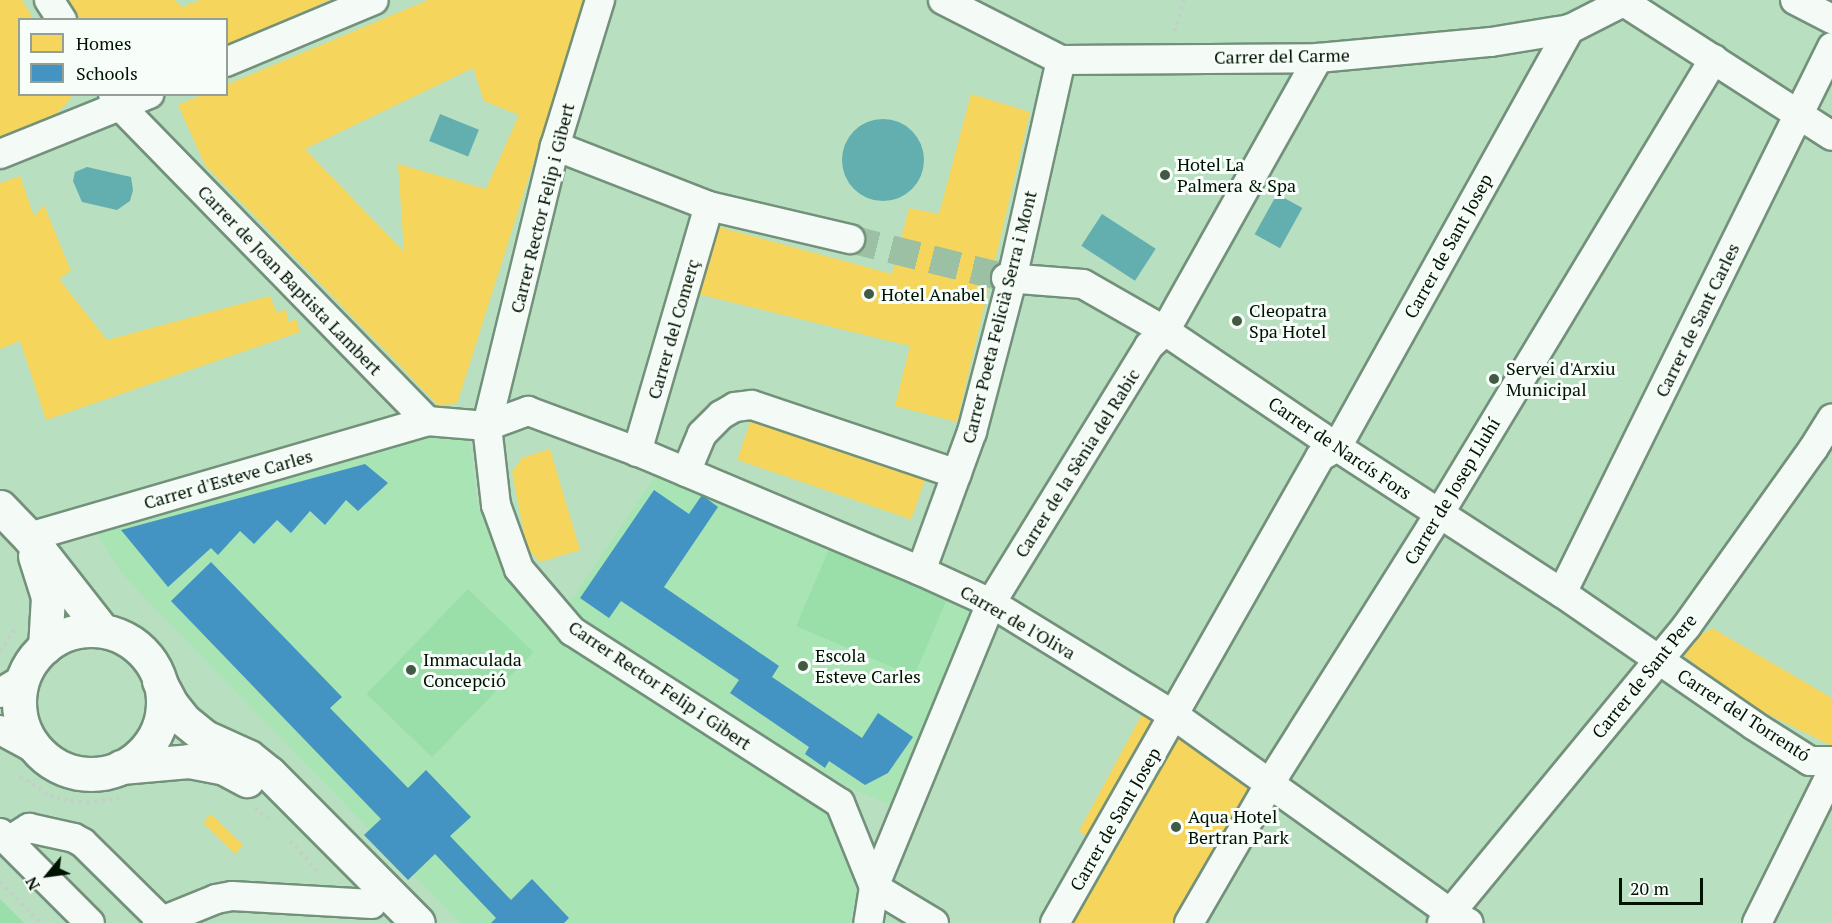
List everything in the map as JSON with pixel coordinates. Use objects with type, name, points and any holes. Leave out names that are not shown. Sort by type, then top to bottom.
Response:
[{"type":"main road","points":[[0,507],[29,537],[102,630]]},
{"type":"main road","points":[[29,537],[48,597],[45,648]]},
{"type":"main road","points":[[381,913],[269,799],[237,773],[208,763],[189,761],[126,781],[107,772],[78,771],[25,760],[28,737],[11,686],[45,648],[62,636],[81,630],[102,630],[121,636],[138,646],[151,662],[172,705],[184,720],[205,737],[249,757],[269,773],[418,923]]},
{"type":"main road","points":[[126,781],[152,738],[161,703],[159,681]]},
{"type":"street","points":[[49,0],[61,18]]},
{"type":"street","points":[[228,61],[374,0]]},
{"type":"street","name":"Carrer Rector Felip i Gibert","points":[[600,0],[555,146],[487,426],[496,505],[519,569],[572,631],[840,803],[874,887]]},
{"type":"street","name":"Carrer del Carme","points":[[943,0],[1061,60],[1318,58],[1491,42],[1570,28],[1625,1]]},
{"type":"street","points":[[1795,0],[1832,19]]},
{"type":"street","points":[[1625,1],[1832,136]]},
{"type":"street","name":"Carrer de Sant Josep","points":[[1055,923],[1570,28]]},
{"type":"street","name":"Carrer de Sant Carles","points":[[1562,593],[1832,47]]},
{"type":"street","name":"Carrer de la Sènia del Rabic","points":[[874,887],[991,603],[1149,346],[1165,331],[1318,58]]},
{"type":"street","name":"Carrer de Josep Lluhí","points":[[1189,923],[1270,783],[1439,514],[1714,59]]},
{"type":"street","name":"Carrer Poeta Felicià Serra i Mont","points":[[921,571],[972,432],[1061,60]]},
{"type":"street","points":[[0,154],[117,100],[138,96]]},
{"type":"street","name":"Carrer de Joan Baptista Lambert","points":[[117,100],[427,421]]},
{"type":"street","points":[[555,146],[709,206],[850,239]]},
{"type":"street","name":"Carrer del Comerç","points":[[637,452],[709,206]]},
{"type":"street","name":"Carrer de Narcís Fors","points":[[1009,278],[1083,284],[1165,331],[1328,452],[1439,514],[1562,593],[1659,660]]},
{"type":"street","points":[[686,472],[702,434],[715,421],[735,407],[752,405],[957,474]]},
{"type":"street","name":"Carrer de l'Oliva","points":[[487,426],[528,411],[686,472],[991,603],[1175,716],[1270,783],[1454,920]]},
{"type":"street","name":"Carrer de Sant Pere","points":[[1454,920],[1822,453],[1832,418]]},
{"type":"street","points":[[427,421],[487,426]]},
{"type":"street","name":"Carrer d'Esteve Carles","points":[[29,537],[427,421]]},
{"type":"street","name":"Carrer del Torrentó","points":[[1659,660],[1810,761],[1832,761]]},
{"type":"street","points":[[0,730],[25,760]]},
{"type":"street","points":[[1758,923],[1832,772]]},
{"type":"street","points":[[90,923],[4,837],[28,828],[74,838],[83,843],[159,922],[216,899],[232,896],[381,913]]},
{"type":"street","points":[[868,923],[874,887],[934,923]]},
{"type":"path","points":[[25,760],[37,789],[71,801],[87,803],[126,781]]},
{"type":"path","points":[[249,803],[270,821]]},
{"type":"path","points":[[285,837],[323,876]]},
{"type":"path","points":[[0,882],[40,923]]},
{"type":"shaded area","name":"Immaculada Concepció","points":[[468,427],[477,503],[507,576],[565,642],[829,816],[857,893],[851,914],[852,923],[460,923],[122,574],[93,527]]},
{"type":"shaded area","name":"Escola Esteve Carles","points":[[655,476],[972,609],[892,805],[850,788],[583,620],[568,605]]},
{"type":"shaded area","points":[[829,549],[947,599],[914,676],[796,626]]},
{"type":"shaded area","points":[[468,589],[533,652],[432,757],[367,694]]},
{"type":"shaded area","points":[[0,899],[24,923],[0,923]]},
{"type":"water","points":[[440,114],[479,130],[468,157],[429,141]]},
{"type":"water","points":[[875,119],[891,119],[906,126],[917,137],[924,152],[921,176],[912,189],[891,201],[875,201],[860,194],[849,183],[842,168],[842,152],[849,137],[860,126]]},
{"type":"water","points":[[87,167],[131,177],[133,190],[130,201],[117,210],[82,202],[73,181],[75,172]]},
{"type":"water","points":[[1277,194],[1302,208],[1280,248],[1255,234]]},
{"type":"water","points":[[1102,214],[1156,249],[1135,281],[1081,246]]},
{"type":"building: Homes","points":[[0,0],[22,0],[33,18],[18,18],[18,96],[72,96],[53,119],[0,139]]},
{"type":"building: Homes","points":[[63,0],[175,0],[182,7],[200,0],[330,0],[228,44],[228,18],[75,18]]},
{"type":"building: Homes","points":[[428,0],[585,0],[457,404],[438,405],[205,165],[178,105],[199,96],[228,96],[228,84]],"holes":[[[473,68],[484,101],[519,115],[486,189],[398,164],[404,252],[305,149]]]},
{"type":"building: Homes","points":[[971,94],[1030,112],[957,422],[895,406],[910,346],[685,291],[704,223],[892,274],[909,208],[939,214]]},
{"type":"building: Homes","points":[[20,176],[34,216],[44,205],[71,271],[59,279],[107,340],[270,296],[277,313],[286,309],[288,322],[296,319],[300,332],[46,420],[20,341],[0,349],[0,183]]},
{"type":"building: Homes","points":[[751,420],[925,480],[911,520],[737,460]]},
{"type":"building: Homes","points":[[550,449],[580,550],[540,562],[527,548],[512,472],[522,458]]},
{"type":"building: Homes","points":[[1712,628],[1832,698],[1832,746],[1743,702],[1677,650]]},
{"type":"building: Homes","points":[[1146,707],[1168,720],[1096,843],[1079,831]]},
{"type":"building: Homes","name":"Aqua Hotel Bertran Park","points":[[1176,723],[1262,786],[1176,923],[1060,923]]},
{"type":"building: Homes","points":[[211,814],[243,845],[235,854],[203,823]]},
{"type":"building: Schools","points":[[365,464],[388,483],[358,511],[346,500],[325,525],[310,511],[291,533],[277,520],[254,544],[240,531],[218,555],[211,548],[168,587],[121,530]]},
{"type":"building: Schools","points":[[654,490],[689,514],[702,495],[718,507],[664,587],[779,666],[772,677],[862,738],[878,713],[913,737],[888,773],[865,785],[829,761],[825,768],[805,754],[809,747],[730,693],[739,680],[621,601],[609,618],[580,598]]},
{"type":"building: Schools","points":[[211,562],[342,697],[330,708],[408,788],[426,770],[471,817],[450,836],[511,900],[532,879],[569,918],[564,923],[491,923],[496,918],[435,854],[408,880],[364,835],[381,819],[171,601]]},
{"type":"tunnel","points":[[850,239],[1006,278]]},
{"type":"place","name":"Hotel La Palmera & Spa","points":[[1165,175]]},
{"type":"place","name":"Hotel Anabel","points":[[869,294]]},
{"type":"place","name":"Cleopatra Spa Hotel","points":[[1237,321]]},
{"type":"place","name":"Servei d'Arxiu Municipal","points":[[1494,379]]},
{"type":"place","name":"Escola Esteve Carles","points":[[803,666]]},
{"type":"place","name":"Immaculada Concepció","points":[[411,670]]},
{"type":"place","name":"Aqua Hotel Bertran Park","points":[[1176,827]]}]
